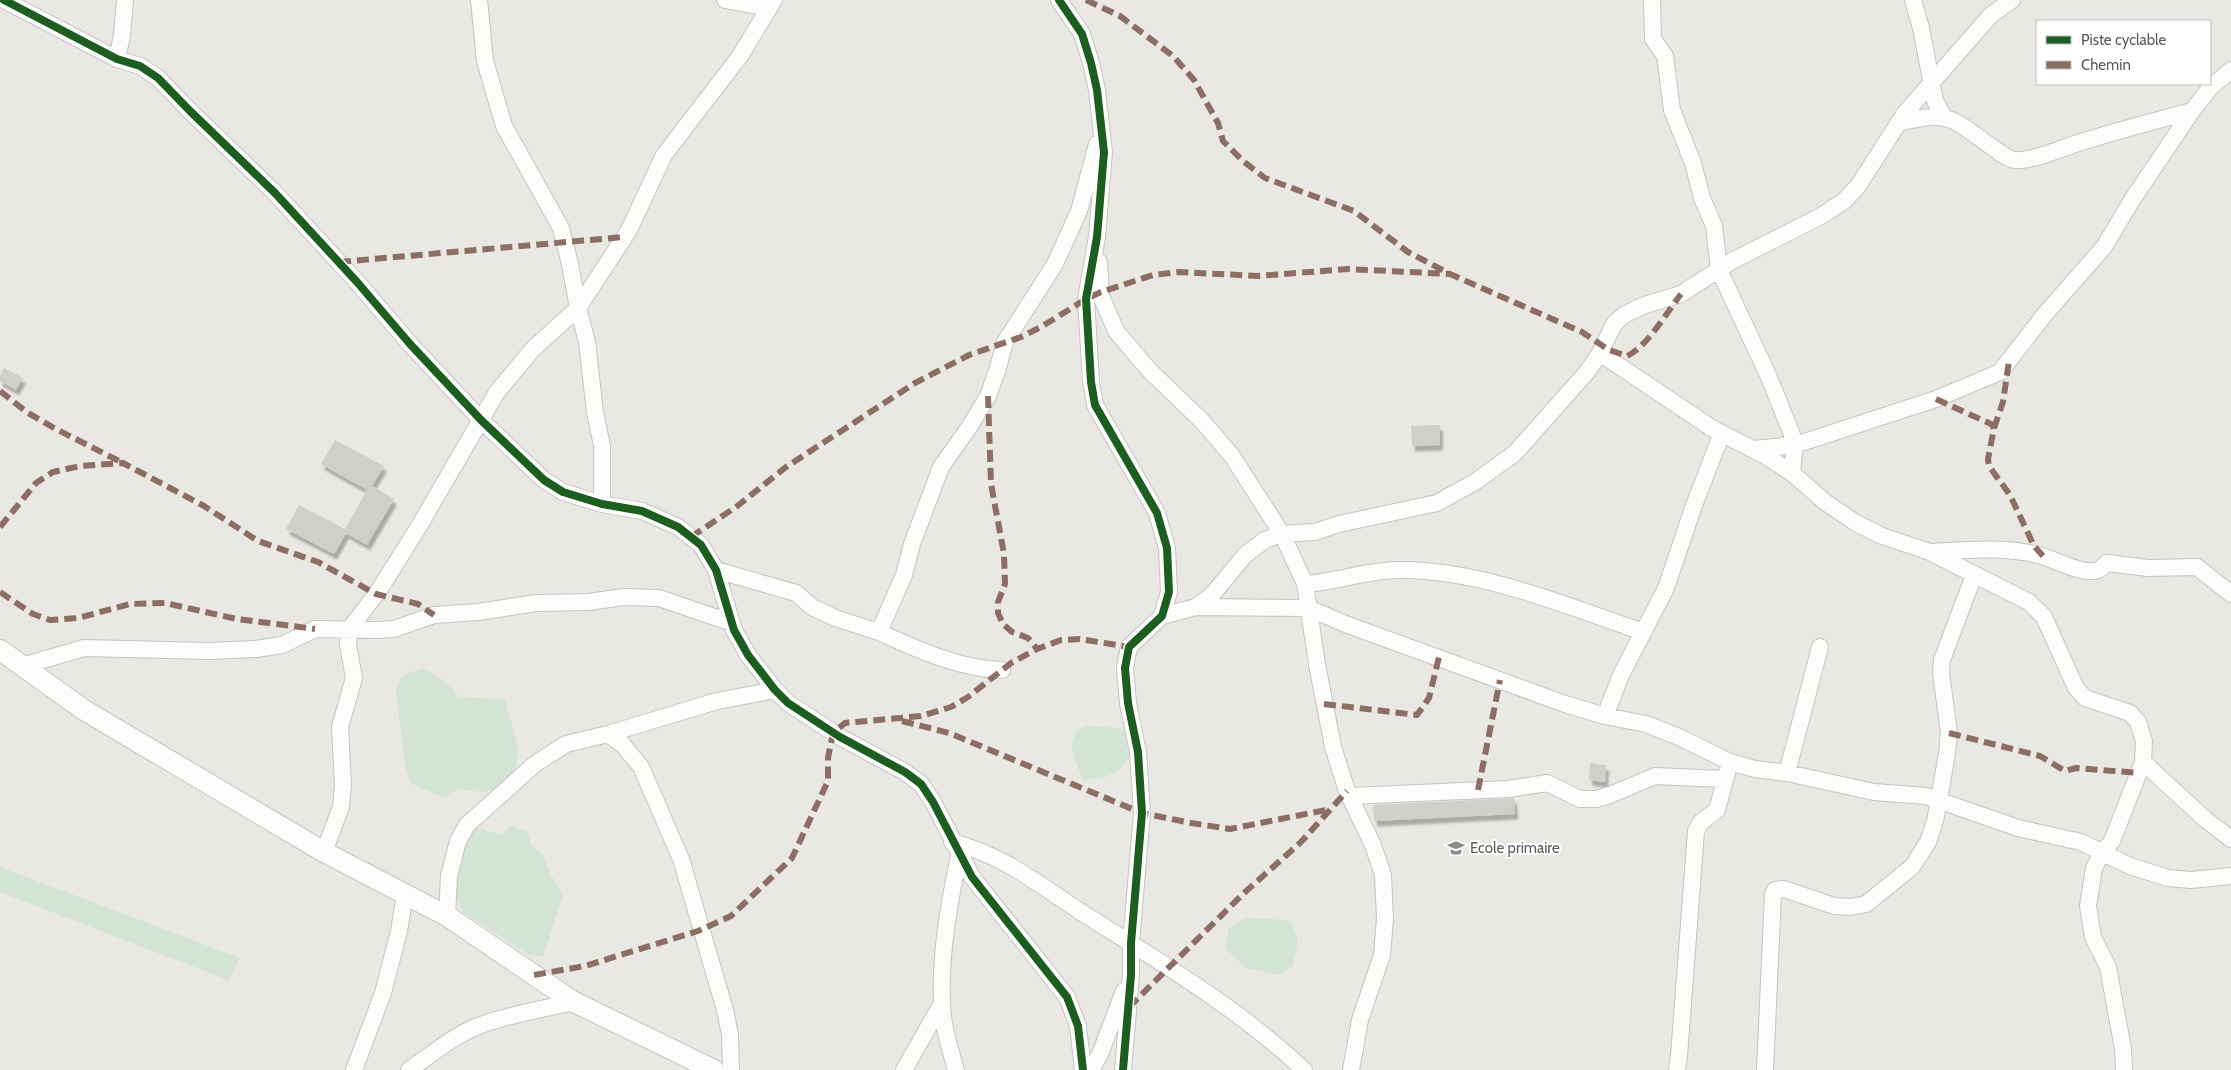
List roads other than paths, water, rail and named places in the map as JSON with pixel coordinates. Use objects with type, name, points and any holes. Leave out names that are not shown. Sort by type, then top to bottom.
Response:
[{"type":"street","points":[[4,0],[117,59],[140,66],[158,78],[190,112],[275,193],[357,282],[410,344],[481,420],[544,480],[563,492],[602,504],[642,511],[678,527],[701,545],[716,570],[732,623],[748,655],[775,690],[788,703],[840,737],[904,772],[921,784],[933,802],[955,849],[972,877],[1067,997],[1078,1026],[1083,1070]]},
{"type":"street","points":[[117,59],[122,35],[125,0]]},
{"type":"street","points":[[479,0],[485,61],[504,126],[561,228],[570,264],[578,308],[587,342],[595,412],[602,446],[602,504]]},
{"type":"street","points":[[324,852],[341,807],[343,785],[340,727],[354,678],[348,645],[349,630],[379,590],[418,528],[497,392],[533,349],[578,308],[628,230],[664,155],[740,56],[771,4],[725,0]]},
{"type":"street","points":[[1059,0],[1082,34],[1097,90],[1104,152],[1097,237],[1086,299],[1091,382],[1095,405],[1105,425],[1140,480],[1160,522],[1167,548],[1169,592],[1162,616]]},
{"type":"street","points":[[1652,0],[1654,39],[1665,56],[1672,110],[1693,163],[1702,198],[1714,226],[1719,270],[1768,375],[1791,432],[1795,445],[1792,473]]},
{"type":"street","points":[[1913,0],[1921,28],[1935,101],[1944,117]]},
{"type":"street","points":[[1196,607],[1212,596],[1245,555],[1265,540],[1282,534],[1315,532],[1339,524],[1436,503],[1450,497],[1515,453],[1587,372],[1600,353],[1614,324],[1624,315],[1642,306],[1681,294],[1732,261],[1821,216],[1844,201],[1858,186],[1898,123],[1931,83],[1991,15],[2012,0]]},
{"type":"street","points":[[1751,449],[1795,445],[1936,399],[2000,372],[2045,314],[2104,247],[2132,200],[2192,111],[2210,88],[2231,70]]},
{"type":"street","points":[[1898,123],[1926,116],[1944,117],[1954,120],[2005,156],[2016,160],[2031,158],[2117,131],[2192,111]]},
{"type":"street","points":[[879,632],[904,575],[912,544],[940,467],[970,426],[988,396],[1005,342],[1055,264],[1080,211],[1089,180],[1101,123]]},
{"type":"street","points":[[1097,237],[1101,296],[1116,331],[1149,370],[1203,422],[1232,456],[1282,534],[1305,584],[1333,747],[1350,796],[1373,845],[1383,875],[1385,920],[1382,955],[1360,1020],[1351,1070]]},
{"type":"street","points":[[1600,353],[1722,433],[1766,456],[1792,473],[1825,502],[1856,523],[1882,536],[1930,552],[2029,602],[2044,617],[2076,688],[2085,698],[2130,713],[2138,722],[2144,741],[2144,762],[2112,841],[2102,853],[2094,868],[2088,906],[2093,936],[2108,967],[2123,1049],[2124,1070]]},
{"type":"street","points":[[1605,716],[1620,675],[1666,588],[1693,508],[1722,433]]},
{"type":"street","points":[[1930,552],[1978,549],[2021,551],[2044,556],[2078,569],[2089,571],[2097,571],[2107,563],[2148,568],[2197,567],[2231,594]]},
{"type":"street","points":[[716,570],[796,593],[812,607],[835,618],[879,632],[924,653],[989,670],[1002,670]]},
{"type":"street","points":[[1305,584],[1328,583],[1382,570],[1433,572],[1520,590],[1643,632]]},
{"type":"street","points":[[1765,1070],[1773,894],[1775,890],[1784,889],[1834,906],[1851,907],[1866,904],[1912,867],[1928,842],[1940,801],[1949,734],[1941,673],[1942,660],[1974,575]]},
{"type":"street","points":[[22,666],[84,648],[209,651],[256,648],[282,645],[315,629],[394,629],[434,615],[478,612],[536,603],[589,602],[623,597],[659,598],[732,623]]},
{"type":"street","points":[[1123,1070],[1142,813],[1138,752],[1128,703],[1125,668],[1129,647],[1162,616],[1196,607],[1308,608],[1348,625],[1605,716],[1646,724],[1679,737],[1730,762],[1754,770],[1787,773],[1874,792],[1926,796],[2018,828],[2081,842],[2130,866],[2168,878],[2191,880],[2231,876]]},
{"type":"street","points":[[1787,773],[1820,647]]},
{"type":"street","points":[[0,650],[84,710],[324,852],[447,916],[574,1002],[714,1070]]},
{"type":"street","points":[[447,916],[449,876],[458,841],[467,825],[535,764],[566,744],[608,734],[717,700],[775,690]]},
{"type":"street","points":[[608,734],[623,745],[641,767],[681,859],[726,1010],[730,1035],[731,1070]]},
{"type":"street","points":[[1677,1070],[1696,831],[1701,822],[1717,810],[1730,762]]},
{"type":"street","points":[[2144,762],[2206,820],[2231,839]]},
{"type":"street","points":[[1350,796],[1508,789],[1547,783],[1580,798],[1596,798],[1610,795],[1655,776],[1724,779]]},
{"type":"street","points":[[955,849],[967,846],[1020,871],[1169,966],[1227,1007],[1304,1070]]},
{"type":"street","points":[[955,849],[945,936],[942,1003],[946,1033],[956,1070]]},
{"type":"street","points":[[354,1070],[383,993],[400,931],[406,894]]},
{"type":"street","points":[[1091,1070],[1100,1054],[1130,974]]},
{"type":"street","points":[[409,1070],[450,1040],[479,1026],[515,1014],[574,1002]]},
{"type":"street","points":[[904,1070],[942,1003]]},
{"type":"place","name":"Ecole primaire","points":[[1456,848]]}]
